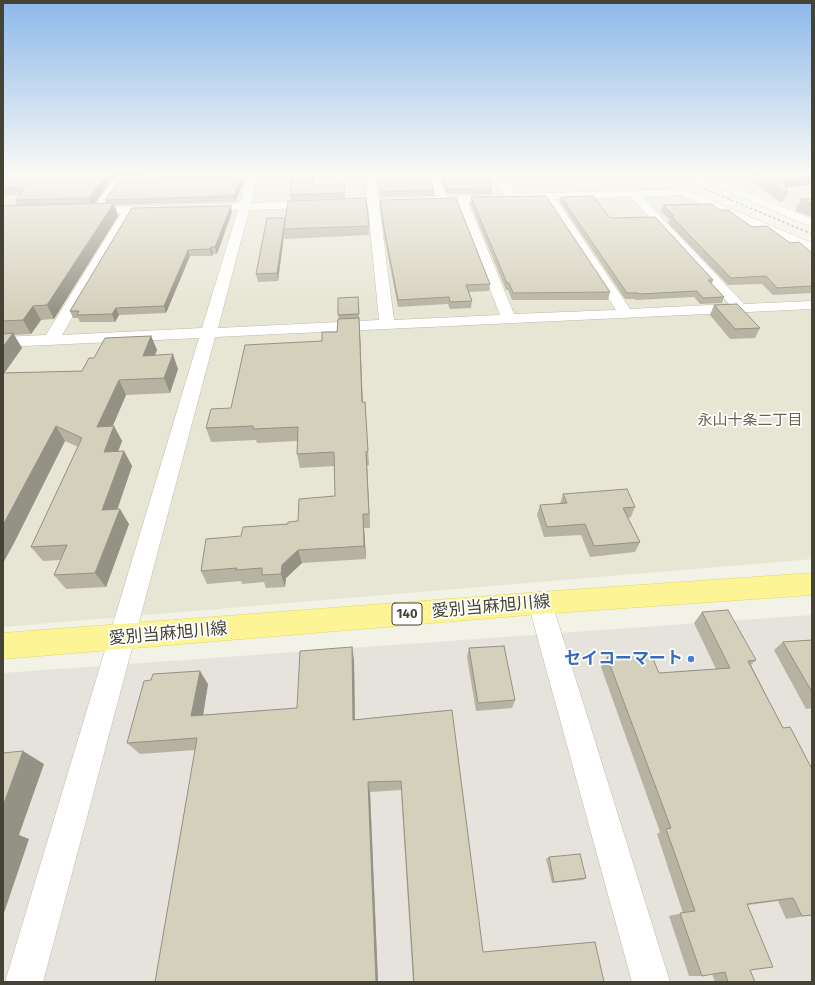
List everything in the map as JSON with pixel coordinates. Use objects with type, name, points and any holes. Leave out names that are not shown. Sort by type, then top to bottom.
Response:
[{"type":"main road","name":"愛別当麻旭川線","points":[[3,646],[121,638],[540,603],[812,584]]},
{"type":"street","points":[[50,340],[124,219]]},
{"type":"street","points":[[24,982],[241,219]]},
{"type":"street","points":[[376,219],[387,325]]},
{"type":"street","points":[[469,219],[509,319]]},
{"type":"street","points":[[563,219],[626,314]]},
{"type":"street","points":[[656,219],[740,308]]},
{"type":"street","points":[[745,219],[812,248]]},
{"type":"street","points":[[802,219],[812,223]]},
{"type":"street","points":[[3,342],[812,305]]},
{"type":"street","points":[[540,603],[651,982]]},
{"type":"shaded area","points":[[3,219],[740,219],[812,251],[812,559],[3,627]]},
{"type":"shaded area","points":[[812,615],[812,982],[3,982],[3,673]]},
{"type":"building","points":[[3,219],[104,219],[47,305],[33,306],[23,320],[3,321]]},
{"type":"building","points":[[125,219],[226,219],[215,247],[211,247],[210,249],[188,250],[164,306],[116,308],[112,314],[77,315],[79,311],[70,311]]},
{"type":"building","points":[[267,219],[285,219],[277,273],[256,274]]},
{"type":"building","points":[[285,219],[368,219],[369,226],[284,229]]},
{"type":"building","points":[[383,219],[464,219],[490,284],[466,285],[472,301],[450,302],[449,297],[398,300]]},
{"type":"building","points":[[480,219],[561,219],[610,292],[513,293],[509,283],[507,283]]},
{"type":"building","points":[[576,219],[657,219],[713,280],[708,280],[724,297],[703,298],[697,291],[639,294],[627,293]]},
{"type":"building","points":[[674,219],[741,219],[752,227],[767,226],[790,243],[799,242],[812,253],[812,286],[777,288],[766,276],[731,278]]},
{"type":"building","points":[[358,297],[359,314],[338,315],[338,298]]},
{"type":"building","points":[[737,304],[760,328],[735,329],[714,305]]},
{"type":"building","points":[[359,318],[362,402],[365,402],[368,451],[366,452],[369,514],[363,514],[364,546],[298,550],[282,565],[281,574],[262,575],[262,568],[236,570],[237,568],[201,571],[206,539],[241,536],[243,527],[288,524],[288,522],[298,521],[299,499],[335,496],[334,452],[297,454],[298,427],[253,429],[253,426],[206,428],[211,409],[231,408],[245,345],[322,341],[322,332],[337,332],[338,319]]},
{"type":"building","points":[[13,333],[3,347],[3,334]]},
{"type":"building","points":[[151,336],[143,356],[173,354],[164,378],[119,380],[97,427],[114,426],[104,452],[124,451],[102,510],[120,509],[95,573],[54,575],[67,545],[31,547],[82,438],[56,426],[3,525],[3,373],[82,371],[89,358],[94,358],[105,338]]},
{"type":"building","points":[[627,489],[635,507],[623,508],[640,542],[594,546],[585,524],[547,527],[540,505],[567,503],[563,494]]},
{"type":"building","points":[[728,610],[756,660],[748,661],[783,728],[790,727],[812,769],[812,915],[802,916],[793,898],[747,904],[773,967],[750,970],[755,982],[728,982],[725,972],[702,976],[680,913],[695,911],[666,829],[671,828],[607,657],[651,654],[659,673],[730,668],[702,612]]},
{"type":"building","points":[[812,640],[812,692],[783,642]]},
{"type":"building","points":[[504,646],[515,700],[478,703],[469,648]]},
{"type":"building","points":[[352,647],[353,720],[452,710],[483,952],[595,942],[604,982],[414,982],[401,781],[368,782],[376,982],[155,982],[197,738],[127,743],[144,681],[151,680],[153,674],[200,671],[191,716],[297,708],[300,651]]},
{"type":"building","points":[[23,751],[3,806],[3,753]]},
{"type":"building","points":[[580,854],[586,878],[554,882],[549,857]]},
{"type":"railway","points":[[776,219],[812,234]]},
{"type":"place","name":"セイコーマート","points":[[691,659]]},
{"type":"district","name":"永山十条二丁目","points":[[750,421]]}]
